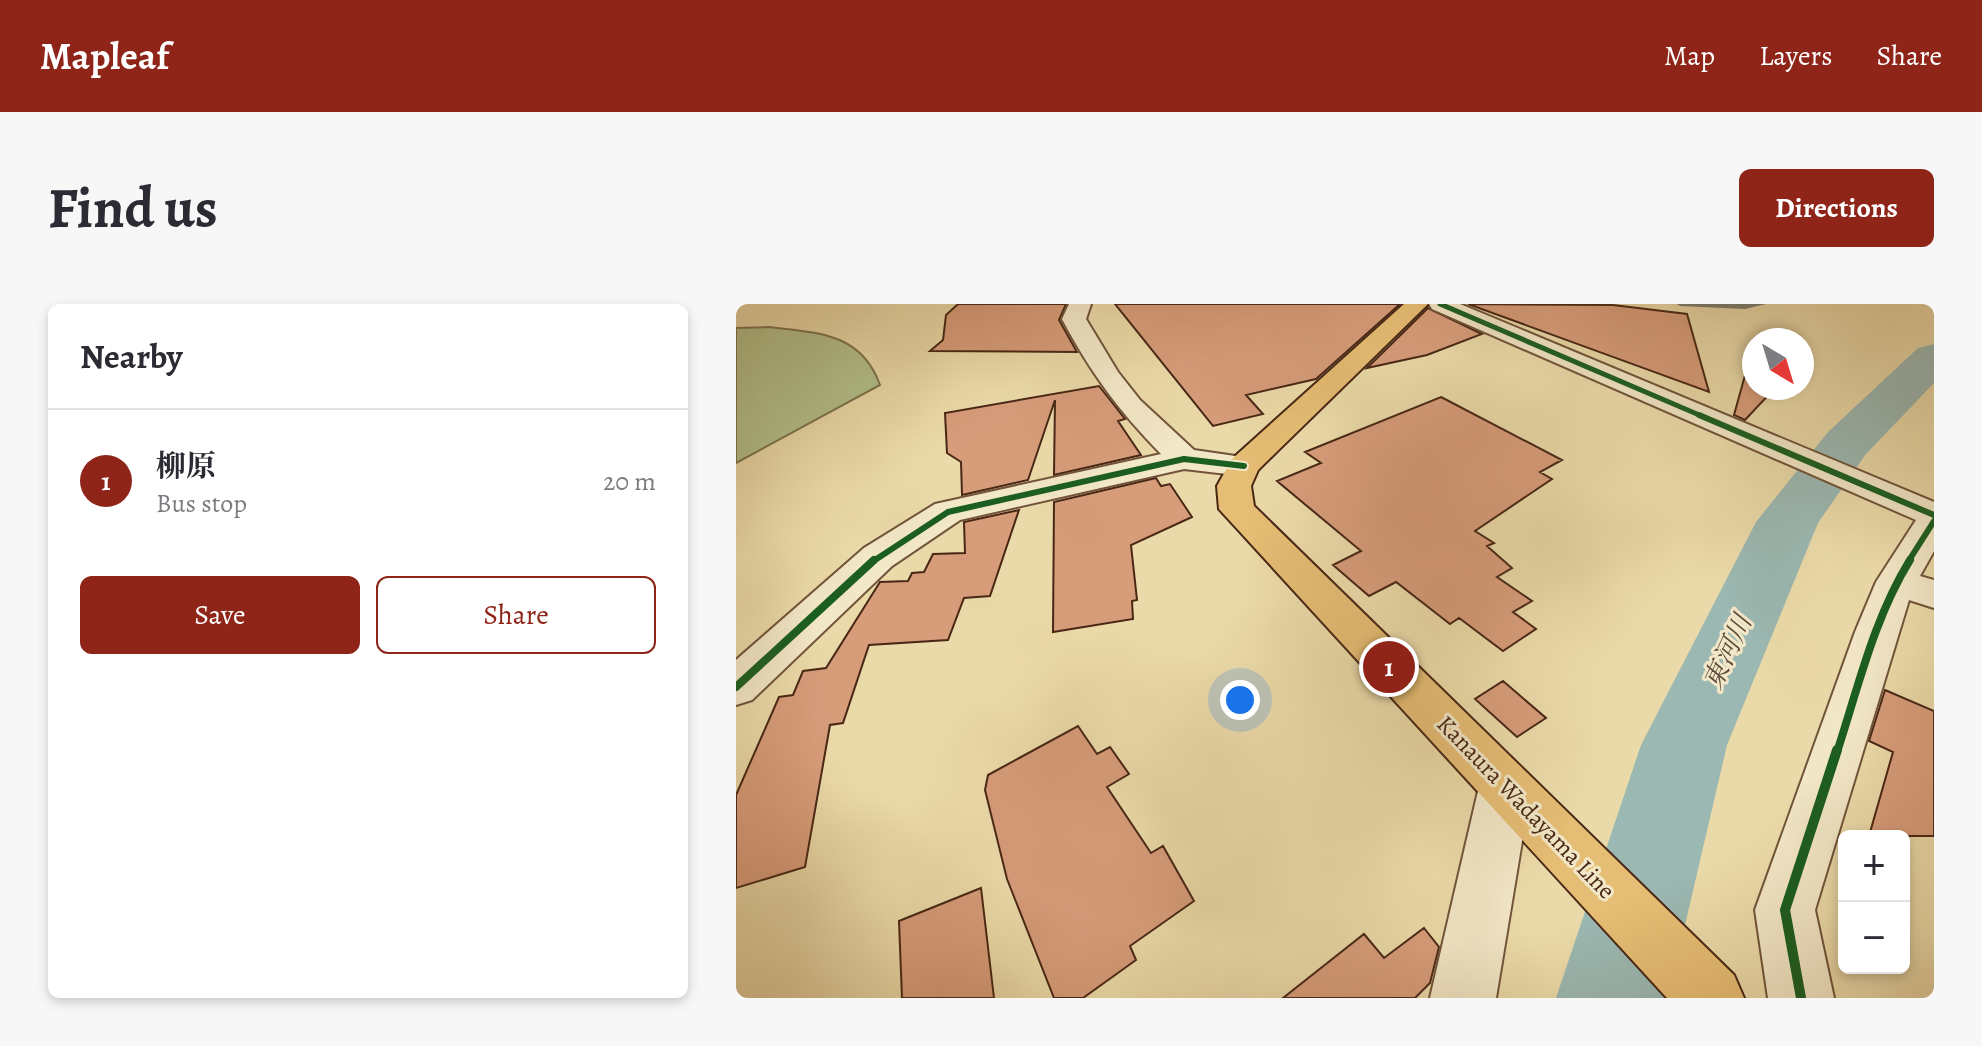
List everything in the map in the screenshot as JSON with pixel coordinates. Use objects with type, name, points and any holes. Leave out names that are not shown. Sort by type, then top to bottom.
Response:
[{"type":"main road","points":[[1244,466],[1417,304]]},
{"type":"main road","name":"Kanaura Wadayama Line","points":[[1244,466],[1234,486],[1237,509],[1711,998]]},
{"type":"street","points":[[1080,304],[1074,319],[1106,375],[1130,406],[1184,459]]},
{"type":"street","points":[[1440,304],[1929,515],[1915,588],[1876,632],[1785,910],[1801,998]]},
{"type":"street","points":[[736,687],[878,557],[948,512],[1184,459],[1244,466]]},
{"type":"street","points":[[1463,998],[1515,797]]},
{"type":"green space","points":[[769,327],[820,334],[849,345],[872,368],[880,385],[736,463],[736,328]]},
{"type":"building","points":[[958,304],[1066,304],[1059,320],[1077,352],[930,351],[943,340],[946,315]]},
{"type":"building","points":[[1115,304],[1400,304],[1316,379],[1246,395],[1263,414],[1213,426]]},
{"type":"building","points":[[1468,304],[1613,305],[1687,314],[1709,392]]},
{"type":"building","points":[[1428,308],[1482,334],[1427,355],[1367,368]]},
{"type":"building","points":[[1099,386],[1125,419],[1118,421],[1141,455],[1054,475],[1055,400],[1028,480],[962,495],[961,462],[947,453],[945,413]]},
{"type":"building","points":[[1742,386],[1742,400],[1764,400],[1745,420],[1734,415]]},
{"type":"building","points":[[1441,397],[1562,460],[1540,472],[1552,479],[1475,531],[1494,543],[1487,546],[1512,568],[1497,577],[1532,601],[1513,612],[1536,629],[1503,651],[1459,618],[1450,624],[1396,582],[1369,596],[1333,565],[1361,551],[1277,481],[1321,463],[1305,452]]},
{"type":"building","points":[[1156,478],[1161,486],[1170,484],[1192,517],[1131,545],[1137,600],[1132,601],[1133,619],[1053,632],[1054,502]]},
{"type":"building","points":[[1019,510],[990,596],[964,598],[948,640],[869,645],[843,723],[830,725],[805,867],[736,888],[736,795],[779,697],[793,695],[803,671],[826,668],[880,582],[908,581],[912,573],[924,572],[933,554],[965,553],[964,522]]},
{"type":"building","points":[[1503,681],[1546,718],[1517,737],[1475,699]]},
{"type":"building","points":[[1885,690],[1934,711],[1934,836],[1910,836],[1910,830],[1871,830],[1893,752],[1869,741]]},
{"type":"building","points":[[1078,726],[1097,754],[1110,747],[1129,774],[1107,787],[1151,853],[1163,846],[1194,901],[1130,946],[1136,960],[1083,998],[1054,998],[1007,879],[985,790],[988,775]]},
{"type":"building","points":[[981,888],[994,998],[902,998],[899,921]]},
{"type":"building","points":[[1424,928],[1439,947],[1430,983],[1415,998],[1283,998],[1364,934],[1384,958]]},
{"type":"waterway","points":[[1680,304],[1745,307],[1763,304]]},
{"type":"waterway","name":"東河川","points":[[1612,998],[1684,745],[1787,522],[1847,443],[1934,357]]},
{"type":"cycle path","points":[[1440,304],[1934,515]]},
{"type":"cycle path","points":[[736,687],[878,557],[948,512],[1184,459],[1244,466]]},
{"type":"cycle path","points":[[1801,998],[1785,910],[1876,632],[1896,582],[1934,521]]},
{"type":"place","name":"柳原","points":[[1389,667]]}]
